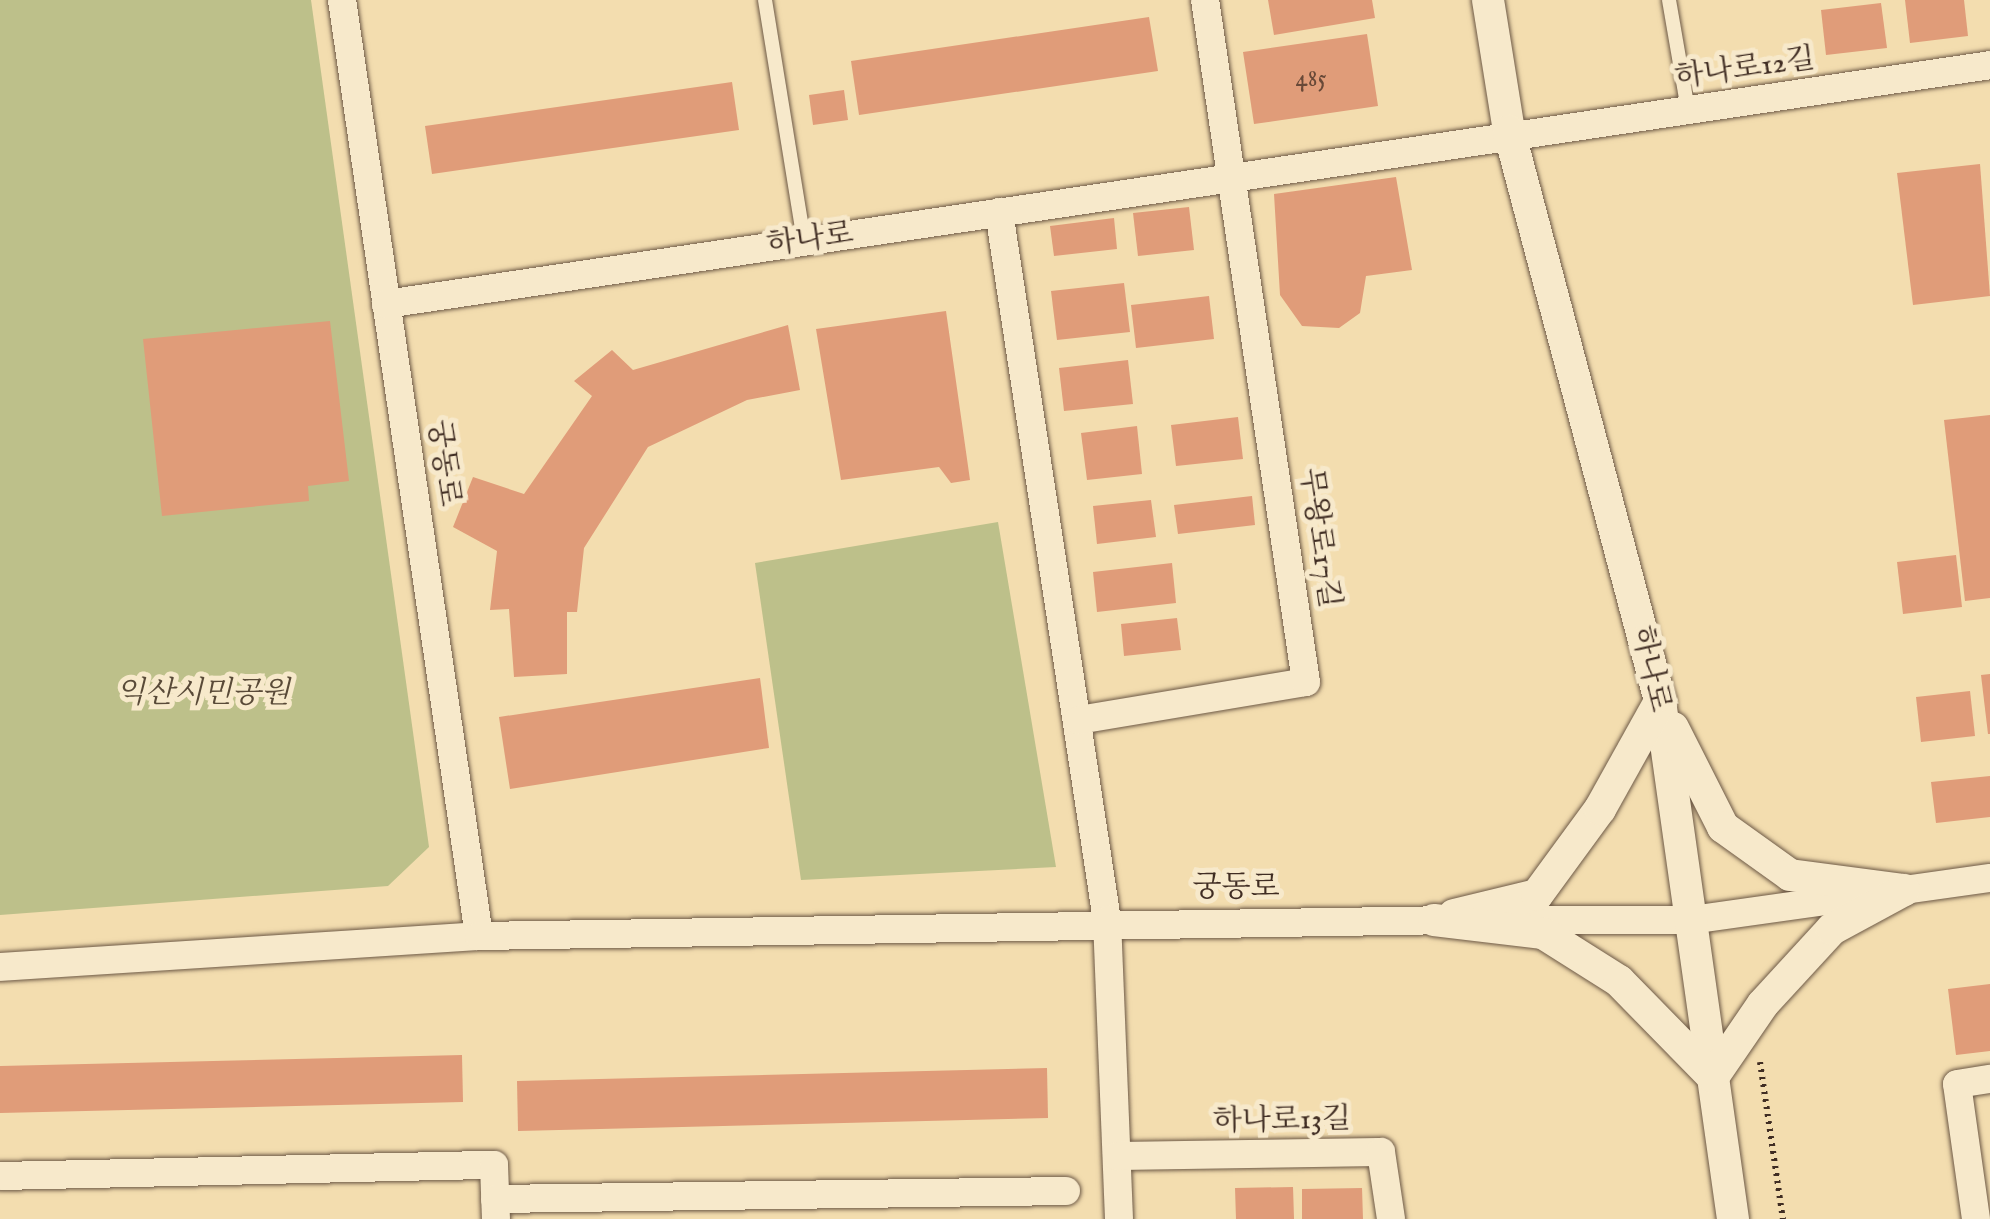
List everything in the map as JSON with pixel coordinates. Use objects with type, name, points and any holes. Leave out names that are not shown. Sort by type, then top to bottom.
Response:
[{"type":"street","name":"궁동로","points":[[342,0],[479,936]]},
{"type":"street","points":[[1205,0],[1234,176]]},
{"type":"street","name":"하나로","points":[[1488,0],[1508,131],[1660,701],[1733,1219]]},
{"type":"street","name":"하나로12길","points":[[1508,131],[1688,110],[1990,65]]},
{"type":"street","name":"하나로","points":[[386,304],[1508,131]]},
{"type":"street","name":"무왕로17길","points":[[1079,720],[1306,682],[1234,176]]},
{"type":"street","points":[[999,212],[1107,920],[1119,1219]]},
{"type":"street","points":[[1660,701],[1722,827],[1790,875],[1904,890]]},
{"type":"street","points":[[1434,920],[1536,896],[1600,809],[1660,701]]},
{"type":"street","name":"궁동로","points":[[0,968],[479,936],[1107,920],[1692,920],[1990,878]]},
{"type":"street","points":[[1434,920],[1543,933],[1619,980],[1713,1078],[1754,1018],[1832,929],[1904,890]]},
{"type":"street","points":[[1976,1219],[1956,1084],[1990,1078]]},
{"type":"street","name":"하나로13길","points":[[1116,1156],[1381,1152],[1392,1219]]},
{"type":"street","points":[[0,1176],[494,1165],[496,1209],[1066,1191]]},
{"type":"lane","points":[[766,0],[804,241]]},
{"type":"lane","points":[[1669,0],[1688,110]]},
{"type":"path","points":[[1754,1018],[1784,1219]]},
{"type":"green space","name":"익산시민공원","points":[[0,0],[311,0],[429,847],[388,886],[0,915]]},
{"type":"green space","points":[[998,522],[1056,867],[801,880],[755,563]]},
{"type":"building","points":[[1268,0],[1372,0],[1375,18],[1274,35]]},
{"type":"building","points":[[1905,0],[1964,0],[1968,36],[1910,43]]},
{"type":"building","points":[[1881,3],[1887,48],[1826,55],[1821,10]]},
{"type":"building","points":[[1149,17],[1158,71],[859,115],[851,61]]},
{"type":"building","points":[[1367,34],[1378,106],[1254,124],[1243,52]]},
{"type":"building","points":[[732,82],[739,130],[432,174],[425,126]]},
{"type":"building","points":[[844,90],[848,120],[813,125],[809,95]]},
{"type":"building","points":[[1980,164],[1990,296],[1913,305],[1897,173]]},
{"type":"building","points":[[1396,177],[1412,270],[1366,276],[1360,313],[1339,328],[1302,326],[1280,295],[1274,194]]},
{"type":"building","points":[[1189,207],[1194,250],[1138,256],[1133,213]]},
{"type":"building","points":[[1114,218],[1117,249],[1054,256],[1050,226]]},
{"type":"building","points":[[1124,283],[1130,332],[1057,340],[1051,291]]},
{"type":"building","points":[[1209,296],[1214,339],[1136,348],[1131,305]]},
{"type":"building","points":[[946,311],[970,480],[951,483],[939,467],[841,480],[816,329]]},
{"type":"building","points":[[330,321],[349,481],[308,486],[309,501],[162,516],[143,339]]},
{"type":"building","points":[[788,325],[800,390],[747,400],[648,447],[584,548],[577,612],[567,612],[567,674],[514,677],[509,609],[490,610],[497,551],[453,527],[473,477],[524,494],[592,396],[574,381],[612,350],[633,370]]},
{"type":"building","points":[[1128,360],[1133,404],[1064,411],[1059,368]]},
{"type":"building","points":[[1990,415],[1990,598],[1965,601],[1944,420]]},
{"type":"building","points":[[1238,417],[1243,459],[1176,466],[1171,425]]},
{"type":"building","points":[[1137,426],[1142,474],[1087,480],[1081,433]]},
{"type":"building","points":[[1252,496],[1255,525],[1178,534],[1174,505]]},
{"type":"building","points":[[1151,500],[1156,537],[1097,544],[1093,506]]},
{"type":"building","points":[[1956,555],[1962,607],[1903,614],[1897,562]]},
{"type":"building","points":[[1172,563],[1176,603],[1097,612],[1093,572]]},
{"type":"building","points":[[1177,618],[1181,650],[1124,656],[1121,624]]},
{"type":"building","points":[[1990,674],[1990,734],[1988,734],[1981,675]]},
{"type":"building","points":[[760,678],[769,748],[510,789],[499,717]]},
{"type":"building","points":[[1970,691],[1975,736],[1921,742],[1916,697]]},
{"type":"building","points":[[1990,776],[1990,817],[1936,823],[1931,782]]},
{"type":"building","points":[[1990,984],[1990,1051],[1956,1055],[1948,989]]},
{"type":"building","points":[[462,1055],[463,1102],[0,1113],[0,1066]]},
{"type":"building","points":[[1047,1068],[1048,1118],[518,1131],[517,1081]]},
{"type":"building","points":[[1293,1187],[1294,1219],[1236,1219],[1235,1188]]},
{"type":"building","points":[[1362,1188],[1363,1219],[1302,1219],[1302,1189]]}]
